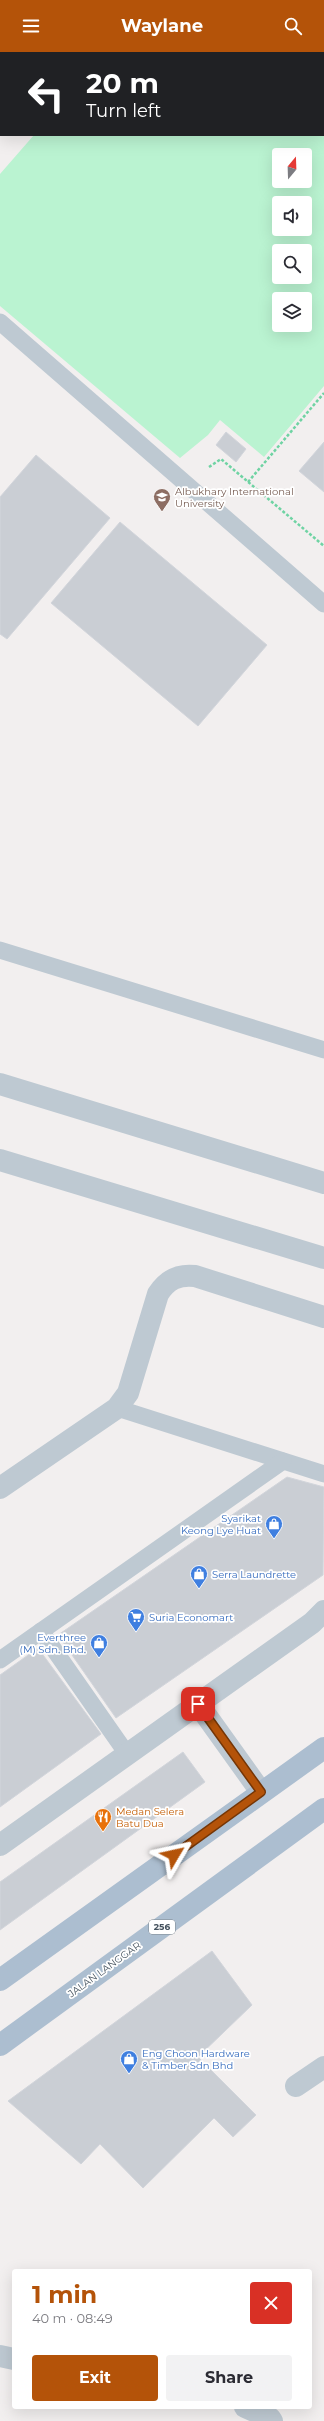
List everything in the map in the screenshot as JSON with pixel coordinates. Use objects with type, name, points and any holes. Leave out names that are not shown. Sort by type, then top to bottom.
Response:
[{"type":"main road","points":[[0,1980],[324,1748]]},
{"type":"main road","name":"JALAN LANGGAR","points":[[0,2045],[324,1809]]},
{"type":"street","points":[[0,1084],[324,1183]]},
{"type":"street","points":[[0,1160],[324,1258]]},
{"type":"street","points":[[0,1488],[117,1408],[128,1393],[158,1294],[164,1284],[173,1279],[183,1275],[195,1276],[324,1317]]},
{"type":"street","points":[[0,1845],[312,1623],[324,1610]]},
{"type":"street","points":[[198,1704],[261,1792]]},
{"type":"street","points":[[296,2086],[324,2067]]},
{"type":"street","points":[[0,2356],[12,2359]]},
{"type":"street","points":[[252,2409],[258,2411],[272,2421]]},
{"type":"lane","points":[[0,322],[183,483],[324,604]]},
{"type":"lane","points":[[0,950],[324,1050]]},
{"type":"lane","points":[[117,1408],[324,1474]]},
{"type":"lane","points":[[0,1660],[284,1461]]},
{"type":"lane","points":[[41,1631],[127,1754]]},
{"type":"path","points":[[248,482],[324,393]]},
{"type":"path","points":[[183,483],[221,459],[324,546]]},
{"type":"green space","points":[[33,136],[324,136],[324,386],[264,457],[220,420],[208,435],[180,458],[0,306],[0,174]]},
{"type":"building","points":[[226,432],[246,449],[236,462],[216,445]]},
{"type":"building","points":[[324,442],[324,492],[299,471]]},
{"type":"building","points":[[36,455],[110,518],[7,639],[0,634],[0,497]]},
{"type":"building","points":[[120,522],[267,645],[198,726],[51,603]]},
{"type":"building","points":[[287,1477],[324,1487],[323,1575],[116,1718],[58,1635]]},
{"type":"building","points":[[38,1648],[101,1734],[0,1807],[0,1675]]},
{"type":"building","name":"Medan Selera Batu Dua","points":[[183,1752],[205,1782],[0,1930],[0,1882]]},
{"type":"building","points":[[212,1951],[252,2005],[198,2057],[256,2115],[233,2137],[214,2118],[143,2188],[100,2144],[81,2164],[8,2101]]},
{"type":"place","name":"Albukhary International University","points":[[162,512]]},
{"type":"place","name":"Syarikat Keong Lye Huat","points":[[274,1539]]},
{"type":"place","name":"Serra Laundrette","points":[[199,1589]]},
{"type":"place","name":"Suria Economart","points":[[136,1632]]},
{"type":"place","name":"Everthree (M) Sdn. Bhd.","points":[[99,1658]]},
{"type":"place","name":"Medan Selera Batu Dua","points":[[103,1832]]},
{"type":"place","name":"Eng Choon Hardware & Timber Sdn Bhd","points":[[129,2074]]},
{"type":"route","points":[[174,1855],[261,1792],[198,1704]]}]
